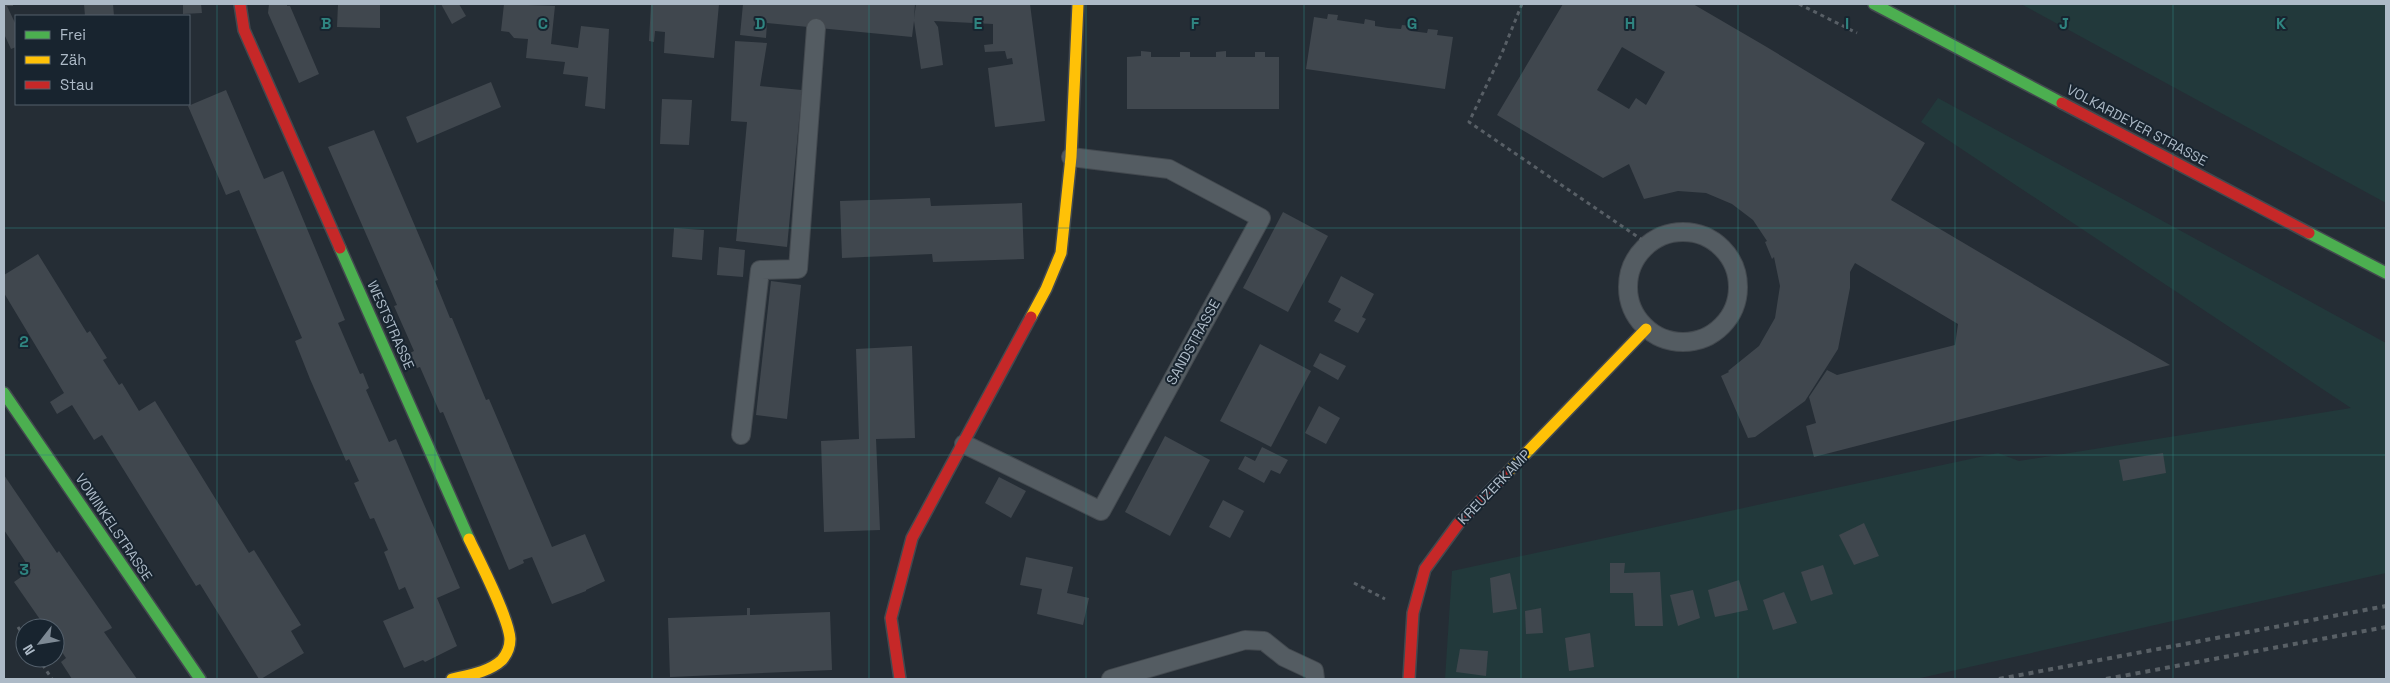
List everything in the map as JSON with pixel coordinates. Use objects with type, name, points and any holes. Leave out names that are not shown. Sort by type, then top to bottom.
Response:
[{"type":"street","name":"WESTSTRASSE","points":[[240,4],[244,30],[504,617],[510,641],[504,658],[494,667],[452,679]]},
{"type":"street","points":[[900,679],[891,618],[912,538],[1046,290],[1061,252],[1071,157],[1078,4]]},
{"type":"street","name":"VOLKARDEYER STRASSE","points":[[1874,4],[2386,273]]},
{"type":"street","name":"KREUZERKAMP","points":[[1409,679],[1413,613],[1425,569],[1458,524],[1646,329]]},
{"type":"street","name":"VOWINKELSTRASSE","points":[[4,392],[200,679]]},
{"type":"lane","points":[[741,435],[760,270],[798,268],[816,28]]},
{"type":"lane","name":"SANDSTRASSE","points":[[964,444],[1102,511],[1261,218],[1169,170],[1071,157]]},
{"type":"lane","points":[[1681,231],[1698,233],[1713,240],[1724,249],[1735,267],[1739,283],[1738,300],[1726,323],[1710,336],[1683,343],[1660,337],[1646,329],[1635,314],[1629,297],[1628,279],[1636,257],[1648,244],[1662,236],[1681,231]]},
{"type":"lane","points":[[1111,679],[1245,640],[1264,641],[1284,656],[1314,671],[1315,679]]},
{"type":"path","points":[[1522,4],[1502,53],[1469,122],[1648,244]]},
{"type":"path","points":[[45,668],[52,679]]},
{"type":"green space","points":[[2021,4],[2386,4],[2386,203]]},
{"type":"green space","points":[[1938,98],[2386,343],[2386,573],[1916,679],[1445,679],[1452,571],[1998,453],[2019,461],[2351,408],[1921,122]]},
{"type":"building","points":[[4,4],[13,4],[13,6],[7,6],[15,23],[15,47],[11,49],[4,34]]},
{"type":"building","points":[[84,4],[113,4],[114,15],[85,15]]},
{"type":"building","points":[[183,4],[201,4],[202,13],[183,14]]},
{"type":"building","points":[[269,4],[287,4],[287,6],[290,6],[319,74],[299,83],[268,13]]},
{"type":"building","points":[[338,4],[380,4],[380,28],[337,27]]},
{"type":"building","points":[[441,4],[459,4],[466,16],[452,24]]},
{"type":"building","points":[[504,4],[555,6],[551,44],[578,48],[581,26],[609,29],[605,109],[585,106],[588,77],[563,74],[565,62],[526,58],[528,39],[514,38],[509,32],[501,31]]},
{"type":"building","points":[[651,4],[719,4],[714,58],[664,53],[665,32],[655,31],[654,42],[649,41]]},
{"type":"building","points":[[743,4],[915,4],[914,19],[916,4],[1030,4],[1045,121],[995,127],[988,68],[1013,64],[1012,58],[1007,59],[1005,51],[985,52],[984,45],[993,44],[993,24],[934,21],[938,27],[943,65],[921,69],[914,21],[912,37],[767,23],[766,38],[740,35]]},
{"type":"building","points":[[1563,4],[1693,4],[1925,143],[1891,200],[2170,365],[1814,457],[1806,426],[1816,423],[1809,397],[1827,370],[1837,375],[1955,345],[1958,324],[1855,263],[1850,272],[1850,288],[1838,349],[1805,401],[1755,437],[1748,438],[1721,376],[1729,372],[1759,346],[1775,318],[1780,286],[1774,257],[1772,259],[1765,242],[1767,241],[1753,220],[1732,204],[1706,193],[1678,191],[1644,199],[1629,164],[1603,178],[1497,115]],"holes":[[[1622,47],[1665,72],[1646,105],[1636,98],[1629,109],[1597,90]]]},
{"type":"building","points":[[1328,14],[1338,15],[1337,20],[1364,24],[1365,19],[1375,21],[1375,26],[1401,29],[1402,25],[1411,26],[1411,31],[1427,33],[1428,29],[1438,30],[1437,35],[1453,37],[1445,89],[1306,69],[1314,17],[1327,19]]},
{"type":"building","points":[[735,41],[767,43],[760,86],[802,90],[787,247],[736,241],[747,122],[731,121]]},
{"type":"building","points":[[1141,51],[1151,52],[1151,57],[1180,57],[1180,52],[1190,52],[1190,57],[1216,57],[1216,52],[1226,51],[1226,57],[1255,57],[1255,52],[1265,52],[1265,57],[1279,57],[1279,109],[1127,109],[1127,57],[1141,56]]},
{"type":"building","points":[[491,82],[501,107],[417,143],[406,117]]},
{"type":"building","points":[[226,90],[264,179],[283,171],[345,320],[338,323],[360,374],[363,373],[369,388],[366,390],[389,442],[396,439],[460,588],[437,598],[457,646],[425,662],[423,660],[404,668],[383,621],[414,608],[405,587],[399,590],[384,552],[388,550],[374,518],[370,519],[354,483],[359,481],[349,459],[346,461],[310,379],[295,341],[302,338],[239,190],[226,195],[188,106]]},
{"type":"building","points":[[662,99],[692,100],[689,145],[660,144]]},
{"type":"building","points":[[374,130],[438,280],[435,281],[450,318],[452,318],[486,400],[489,399],[552,547],[585,534],[605,581],[586,591],[552,604],[532,557],[523,560],[524,563],[509,570],[443,412],[440,413],[420,367],[417,368],[410,353],[414,351],[394,306],[397,305],[328,147]]},
{"type":"building","points":[[930,198],[931,206],[1022,203],[1024,259],[933,262],[932,254],[842,258],[840,201]]},
{"type":"building","points":[[1283,212],[1328,236],[1288,312],[1243,288]]},
{"type":"building","points":[[674,228],[704,230],[702,260],[672,257]]},
{"type":"building","points":[[719,247],[745,250],[743,277],[717,275]]},
{"type":"building","points":[[38,254],[87,333],[90,331],[107,358],[103,360],[119,385],[122,383],[139,411],[155,401],[249,553],[254,550],[301,625],[291,631],[304,653],[261,679],[259,679],[200,584],[196,586],[102,435],[94,440],[72,405],[57,414],[50,402],[64,393],[4,293],[4,275]]},
{"type":"building","points":[[1341,276],[1374,294],[1362,317],[1366,319],[1358,333],[1334,321],[1341,309],[1328,302]]},
{"type":"building","points":[[771,281],[801,285],[787,419],[756,415]]},
{"type":"building","points":[[1260,344],[1311,371],[1271,447],[1220,421]]},
{"type":"building","points":[[912,346],[915,438],[876,439],[880,530],[824,532],[821,441],[859,439],[856,349]]},
{"type":"building","points":[[1320,353],[1346,366],[1338,380],[1313,366]]},
{"type":"building","points":[[1319,406],[1340,418],[1326,444],[1305,433]]},
{"type":"building","points":[[1165,436],[1210,460],[1170,536],[1125,512]]},
{"type":"building","points":[[1262,447],[1288,460],[1280,474],[1271,470],[1264,483],[1238,469],[1245,456],[1255,461]]},
{"type":"building","points":[[2163,453],[2166,473],[2123,481],[2119,460]]},
{"type":"building","points":[[4,475],[57,553],[59,551],[111,626],[112,628],[104,632],[137,679],[72,679],[65,668],[65,618],[39,618],[14,582],[31,570],[4,530]]},
{"type":"building","points":[[999,477],[1026,491],[1011,518],[985,503]]},
{"type":"building","points":[[1223,500],[1244,511],[1230,538],[1209,527]]},
{"type":"building","points":[[1864,523],[1879,556],[1854,565],[1839,535]]},
{"type":"building","points":[[1026,557],[1073,567],[1067,593],[1089,598],[1083,625],[1037,614],[1042,589],[1020,585]]},
{"type":"building","points":[[1610,563],[1625,563],[1624,573],[1660,572],[1663,626],[1635,626],[1633,593],[1610,593]]},
{"type":"building","points":[[1823,565],[1833,594],[1811,601],[1801,572]]},
{"type":"building","points":[[1510,573],[1517,609],[1493,613],[1490,578]]},
{"type":"building","points":[[1739,580],[1748,610],[1715,617],[1708,590]]},
{"type":"building","points":[[1693,590],[1700,618],[1678,626],[1670,595]]},
{"type":"building","points":[[1784,592],[1797,623],[1773,630],[1763,600]]},
{"type":"building","points":[[747,608],[750,608],[750,615],[830,612],[832,670],[670,677],[668,618],[747,615]]},
{"type":"building","points":[[1541,608],[1543,633],[1526,634],[1525,611]]},
{"type":"building","points":[[1590,633],[1594,667],[1569,671],[1565,638]]},
{"type":"building","points":[[1460,649],[1488,651],[1486,676],[1456,672]]},
{"type":"railway","points":[[1999,679],[2386,606]]},
{"type":"railway","points":[[2106,679],[2386,627]]},
{"type":"traffic: fast","points":[[1874,4],[2062,103]]},
{"type":"traffic: fast","points":[[2309,233],[2386,273]]},
{"type":"traffic: fast","points":[[340,248],[469,539]]},
{"type":"traffic: fast","points":[[4,393],[200,679]]},
{"type":"traffic: slow","points":[[1031,317],[1046,289],[1061,253],[1071,157],[1078,4]]},
{"type":"traffic: slow","points":[[1508,472],[1646,329]]},
{"type":"traffic: slow","points":[[452,679],[478,672],[497,664],[505,655],[510,642],[505,617],[469,539]]},
{"type":"traffic: jam","points":[[240,4],[244,30],[340,248]]},
{"type":"traffic: jam","points":[[2062,103],[2309,233]]},
{"type":"traffic: jam","points":[[900,679],[891,618],[912,538],[1031,317]]},
{"type":"traffic: jam","points":[[1409,679],[1413,613],[1425,569],[1458,524],[1508,472]]}]
